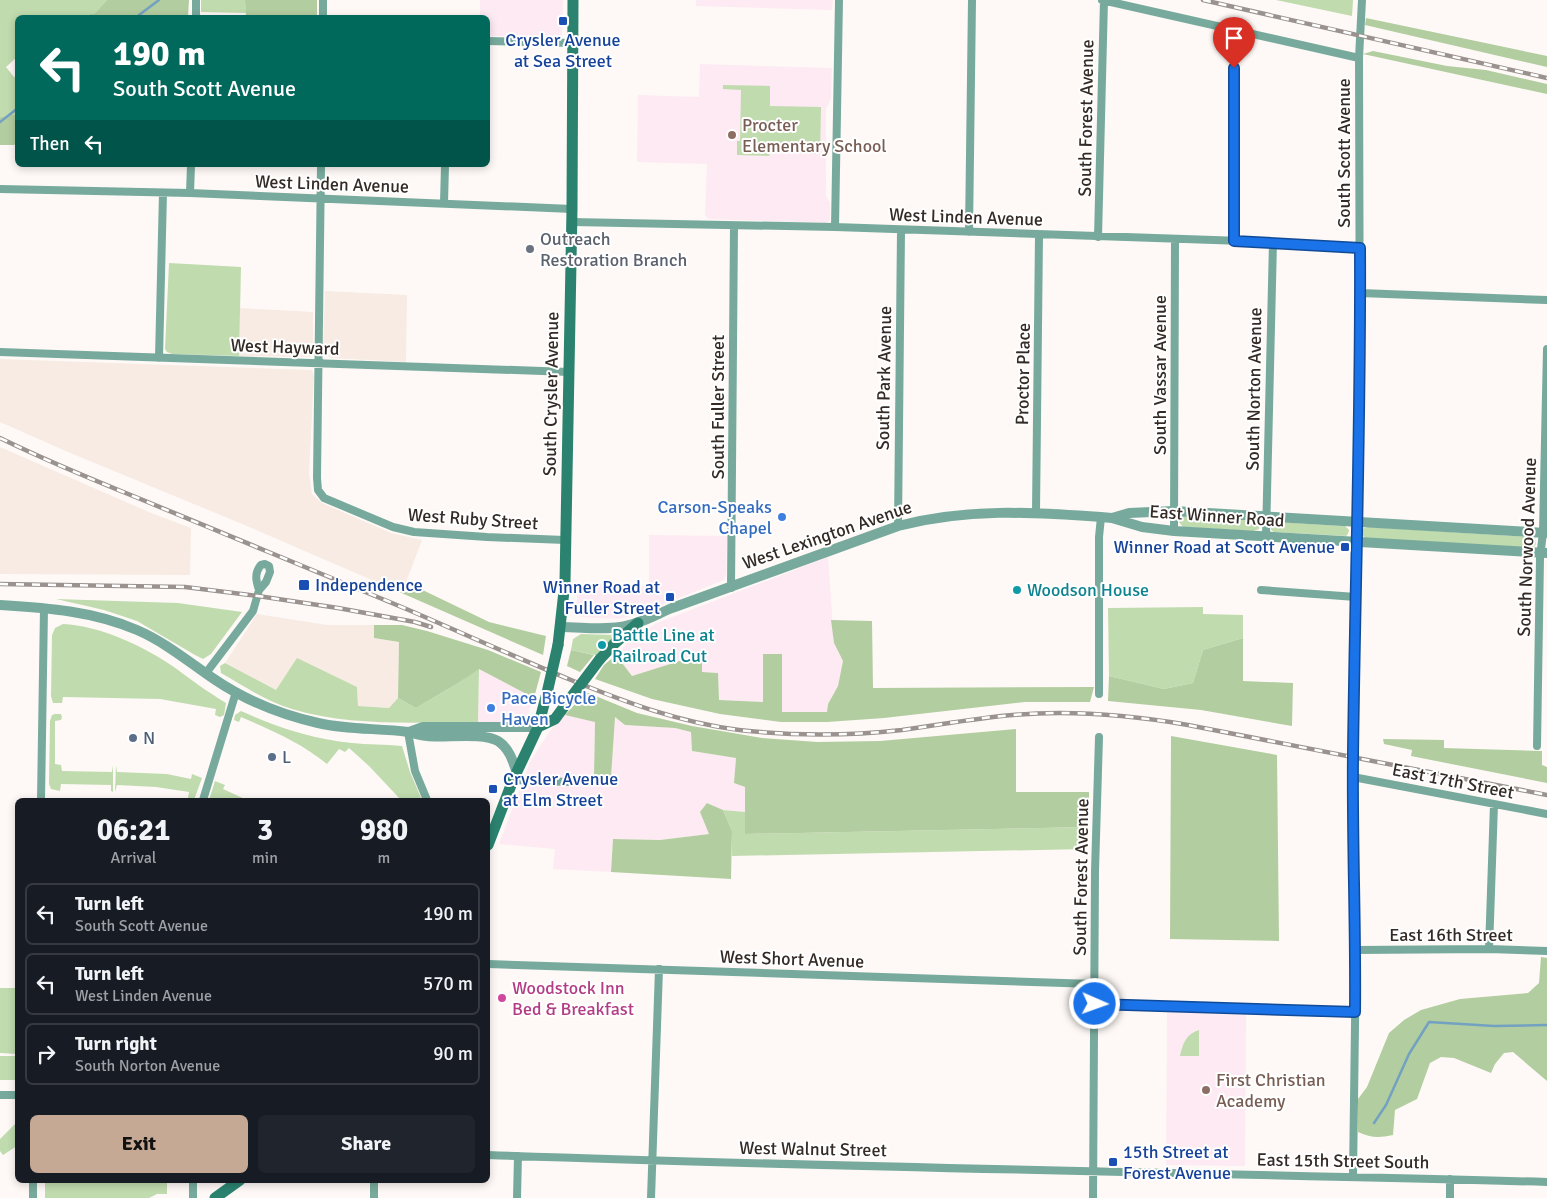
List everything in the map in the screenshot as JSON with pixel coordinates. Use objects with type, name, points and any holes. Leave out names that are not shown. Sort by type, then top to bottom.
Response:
[{"type":"main road","name":"South Crysler Avenue","points":[[515,776],[538,727],[547,693],[558,645],[566,582],[565,540],[572,222],[573,0]]},
{"type":"main road","points":[[538,727],[555,720],[600,659],[638,622]]},
{"type":"main road","points":[[490,840],[515,776]]},
{"type":"main road","points":[[215,1198],[236,1183]]},
{"type":"street","points":[[196,0],[196,15]]},
{"type":"street","points":[[323,0],[323,15]]},
{"type":"street","points":[[835,227],[839,0]]},
{"type":"street","points":[[969,232],[972,0]]},
{"type":"street","points":[[1103,0],[1359,58]]},
{"type":"street","name":"South Forest Avenue","points":[[1098,237],[1103,0]]},
{"type":"street","name":"South Scott Avenue","points":[[1352,1176],[1356,950],[1353,777],[1360,418],[1359,58],[1362,0]]},
{"type":"street","points":[[1234,29],[1234,241]]},
{"type":"street","points":[[490,41],[572,43]]},
{"type":"street","points":[[190,193],[191,167]]},
{"type":"street","points":[[319,363],[321,167]]},
{"type":"street","points":[[444,203],[445,167]]},
{"type":"street","name":"West Linden Avenue","points":[[0,189],[190,193],[572,209]]},
{"type":"street","points":[[159,358],[163,193]]},
{"type":"street","name":"West Linden Avenue","points":[[572,222],[835,227],[1273,242],[1360,248]]},
{"type":"street","name":"South Fuller Street","points":[[731,588],[734,226]]},
{"type":"street","name":"South Park Avenue","points":[[898,526],[901,230]]},
{"type":"street","name":"Proctor Place","points":[[1036,512],[1039,235]]},
{"type":"street","name":"South Vassar Avenue","points":[[1174,531],[1175,239]]},
{"type":"street","name":"South Norton Avenue","points":[[1266,536],[1273,242]]},
{"type":"street","points":[[1360,293],[1547,300]]},
{"type":"street","name":"South Norwood Avenue","points":[[1537,746],[1545,532],[1547,349]]},
{"type":"street","name":"West Hayward","points":[[0,352],[569,372]]},
{"type":"street","name":"West Ruby Street","points":[[319,363],[316,478],[318,490],[324,498],[351,511],[393,527],[414,532],[565,540]]},
{"type":"street","name":"East Winner Road","points":[[1112,518],[1129,513],[1174,511],[1545,532]]},
{"type":"street","name":"West Lexington Avenue","points":[[561,627],[622,627],[898,526],[921,520],[971,514],[1012,512],[1112,518]]},
{"type":"street","points":[[1099,694],[1098,538],[1101,517]]},
{"type":"street","name":"East Winner Road","points":[[1112,518],[1142,527],[1174,531],[1544,553]]},
{"type":"street","points":[[206,673],[253,611],[259,590]]},
{"type":"street","points":[[1260,590],[1356,597]]},
{"type":"street","points":[[0,606],[44,608],[89,614],[138,630],[171,649],[236,692],[270,709],[314,722],[352,729],[408,732],[426,736],[489,737],[499,742],[507,750],[512,758],[515,776],[570,782]]},
{"type":"street","points":[[41,798],[44,608]]},
{"type":"street","points":[[204,798],[236,692]]},
{"type":"street","points":[[408,732],[423,727],[538,727]]},
{"type":"street","points":[[489,737],[496,733],[520,734],[538,727]]},
{"type":"street","points":[[408,732],[415,771],[426,798]]},
{"type":"street","name":"South Forest Avenue","points":[[1093,1198],[1095,871],[1099,737]]},
{"type":"street","name":"East 17th Street","points":[[1353,777],[1547,814]]},
{"type":"street","points":[[1489,949],[1494,804]]},
{"type":"street","name":"East 16th Street","points":[[1356,950],[1489,949],[1547,951]]},
{"type":"street","name":"West Short Avenue","points":[[490,964],[1095,984]]},
{"type":"street","points":[[651,1198],[659,969]]},
{"type":"street","points":[[1095,1004],[1355,1012]]},
{"type":"street","points":[[0,1095],[15,1095]]},
{"type":"street","name":"West Walnut Street","points":[[490,1155],[1138,1172]]},
{"type":"street","points":[[517,1198],[518,1156]]},
{"type":"street","name":"East 15th Street South","points":[[1138,1172],[1547,1182]]},
{"type":"street","points":[[1450,1179],[1450,1198]]},
{"type":"street","points":[[33,1183],[33,1198]]},
{"type":"street","points":[[193,1183],[193,1198]]},
{"type":"street","points":[[374,1183],[374,1198]]},
{"type":"shaded area","points":[[480,0],[563,0],[562,38],[490,36],[490,15],[480,15]]},
{"type":"shaded area","points":[[696,0],[833,0],[832,10],[696,6]]},
{"type":"shaded area","name":"Procter Elementary School","points":[[700,64],[832,68],[831,99],[826,109],[826,196],[830,203],[830,220],[826,223],[708,219],[705,215],[707,164],[637,162],[638,95],[699,97]]},
{"type":"shaded area","points":[[325,291],[407,295],[406,362],[331,358],[326,355],[323,351]]},
{"type":"shaded area","points":[[240,308],[313,312],[313,354],[310,357],[239,356]]},
{"type":"shaded area","points":[[0,359],[312,370],[314,376],[309,473],[312,494],[322,503],[391,533],[422,540],[406,582],[397,591],[0,422]]},
{"type":"shaded area","points":[[0,447],[151,513],[191,528],[190,575],[0,574]]},
{"type":"shaded area","points":[[649,535],[727,536],[726,575],[724,580],[636,615],[619,619],[581,617],[576,614],[578,583],[649,586]]},
{"type":"shaded area","points":[[828,557],[834,643],[843,661],[838,686],[828,704],[827,712],[782,712],[782,654],[764,655],[763,702],[719,700],[718,673],[702,672],[702,654],[632,676],[616,655],[633,637],[657,623]]},
{"type":"shaded area","points":[[257,614],[327,625],[374,625],[374,638],[399,642],[398,698],[389,708],[358,706],[357,687],[297,659],[276,690],[225,663]]},
{"type":"shaded area","points":[[479,668],[534,698],[527,717],[512,723],[478,722]]},
{"type":"shaded area","points":[[565,715],[595,721],[594,776],[611,777],[614,716],[625,725],[675,728],[691,732],[692,751],[736,758],[734,783],[745,787],[745,812],[723,810],[708,803],[709,834],[660,840],[613,839],[611,872],[553,869],[555,849],[499,844],[530,762],[550,731]]},
{"type":"shaded area","name":"First Christian Academy","points":[[1167,1012],[1246,1015],[1245,1166],[1166,1165]]},
{"type":"green space","points":[[0,0],[107,0],[95,13],[86,15],[15,15],[15,59],[6,67],[15,77],[15,114],[0,117]]},
{"type":"green space","points":[[107,0],[189,0],[188,15],[86,15],[95,13]]},
{"type":"green space","points":[[201,0],[245,0],[246,13],[201,12]]},
{"type":"green space","points":[[245,0],[317,0],[317,15],[246,15]]},
{"type":"green space","points":[[1276,0],[1353,0],[1352,16]]},
{"type":"green space","points":[[1366,18],[1547,56],[1547,67],[1365,25]]},
{"type":"green space","points":[[1373,51],[1447,66],[1486,70],[1547,84],[1547,94],[1363,54]]},
{"type":"green space","points":[[723,85],[770,86],[770,106],[821,107],[820,154],[770,152],[769,156],[737,155],[737,141],[740,141],[741,90],[723,89]]},
{"type":"green space","points":[[15,114],[14,145],[0,145],[0,117]]},
{"type":"green space","points":[[169,263],[241,267],[239,356],[172,354],[167,352],[165,349]]},
{"type":"green space","points":[[1183,516],[1258,521],[1260,523],[1259,529],[1253,531],[1183,527],[1179,522]]},
{"type":"green space","points":[[1272,523],[1345,526],[1349,530],[1346,536],[1274,532],[1271,530]]},
{"type":"green space","points":[[1368,527],[1531,537],[1535,538],[1536,544],[1534,547],[1529,548],[1365,538],[1361,531]]},
{"type":"green space","points":[[406,582],[489,622],[546,636],[543,655],[397,591]]},
{"type":"green space","points":[[56,599],[178,603],[242,612],[211,654],[203,659],[137,621],[104,610]]},
{"type":"green space","points":[[1203,607],[1203,614],[1243,615],[1243,638],[1203,650],[1193,683],[1164,689],[1109,676],[1108,608]]},
{"type":"green space","points":[[831,620],[872,621],[873,688],[1094,687],[1090,702],[1025,702],[884,718],[827,722],[781,722],[720,714],[652,699],[595,679],[604,665],[616,655],[632,676],[702,654],[702,672],[718,673],[719,700],[763,702],[763,654],[782,654],[782,712],[827,712],[828,704],[838,686],[843,661],[834,643]]},
{"type":"green space","points":[[63,624],[91,628],[147,650],[226,703],[224,715],[220,717],[215,715],[216,709],[160,699],[63,697],[62,703],[53,703],[51,696],[52,635],[55,628]]},
{"type":"green space","points":[[374,625],[402,625],[427,631],[488,650],[541,672],[534,698],[479,669],[416,708],[398,698],[399,642],[374,638]]},
{"type":"green space","points":[[581,634],[616,636],[599,655],[595,655],[571,650],[573,639]]},
{"type":"green space","points":[[1243,638],[1243,681],[1293,683],[1292,726],[1201,710],[1108,701],[1109,676],[1164,689],[1193,683],[1203,650]]},
{"type":"green space","points":[[571,650],[594,655],[580,672],[567,666]]},
{"type":"green space","points":[[297,658],[357,687],[358,706],[389,708],[398,698],[416,708],[460,682],[479,668],[478,722],[408,723],[361,721],[315,715],[274,702],[221,673],[220,666],[225,663],[276,690]]},
{"type":"green space","points":[[586,692],[637,713],[692,726],[762,738],[817,742],[880,741],[1016,729],[1016,792],[1089,792],[1089,827],[745,834],[745,787],[734,783],[736,758],[692,751],[691,732],[675,728],[625,725],[615,717],[611,777],[594,776],[595,722],[565,715]]},
{"type":"green space","points":[[241,711],[281,727],[323,739],[358,744],[402,746],[421,798],[399,798],[349,748],[345,752],[339,749],[327,764],[297,743],[275,732],[241,717],[239,722],[234,720],[235,715]]},
{"type":"green space","points":[[61,714],[62,717],[61,720],[55,721],[55,764],[61,765],[62,771],[112,772],[113,765],[113,792],[111,791],[111,785],[61,784],[60,791],[51,789],[49,784],[50,721],[52,715]]},
{"type":"green space","points":[[1171,736],[1277,755],[1279,941],[1170,939]]},
{"type":"green space","points":[[1383,739],[1444,740],[1444,748],[1542,751],[1542,765],[1547,767],[1547,783],[1411,756],[1412,750],[1384,744]]},
{"type":"green space","points":[[116,765],[117,772],[167,774],[191,779],[192,774],[202,778],[195,798],[188,798],[189,792],[156,787],[117,785],[115,792]]},
{"type":"green space","points":[[215,781],[225,785],[223,789],[243,798],[210,798]]},
{"type":"green space","points":[[707,803],[723,810],[732,831],[731,879],[611,872],[613,839],[660,840],[709,834],[700,812]]},
{"type":"green space","points":[[723,810],[745,812],[745,834],[1089,827],[1086,849],[732,856],[732,831]]},
{"type":"green space","points":[[1541,957],[1547,958],[1547,1081],[1513,1052],[1504,1053],[1495,1064],[1491,1073],[1454,1058],[1441,1057],[1430,1063],[1417,1099],[1395,1110],[1393,1135],[1375,1137],[1358,1132],[1358,1099],[1367,1087],[1389,1033],[1404,1020],[1421,1010],[1460,999],[1528,993],[1539,983]]},
{"type":"green space","points":[[0,988],[15,988],[15,1054],[0,1053]]},
{"type":"green space","points":[[1199,1030],[1199,1056],[1180,1056],[1186,1040],[1191,1034]]},
{"type":"green space","points":[[0,1056],[15,1056],[15,1080],[0,1080]]},
{"type":"green space","points":[[15,1124],[15,1147],[3,1155],[0,1151],[0,1139]]},
{"type":"green space","points":[[45,1183],[167,1183],[167,1194],[157,1194],[149,1198],[45,1198]]},
{"type":"waterway","points":[[139,15],[159,0]]},
{"type":"waterway","points":[[0,122],[15,110]]},
{"type":"waterway","points":[[1374,1123],[1386,1105],[1409,1054],[1429,1022],[1494,1026],[1547,1025]]},
{"type":"railway","points":[[1203,0],[1547,78]]},
{"type":"railway","points":[[0,438],[571,680],[633,704],[695,722],[759,732],[841,734],[902,730],[1013,715],[1079,713],[1123,716],[1188,725],[1547,795]]},
{"type":"railway","points":[[0,584],[185,587],[338,608],[415,622],[431,627]]},
{"type":"place","name":"Crysler Avenue at Sea Street","points":[[563,21]]},
{"type":"place","name":"Procter Elementary School","points":[[732,135]]},
{"type":"place","name":"Outreach Restoration Branch","points":[[530,249]]},
{"type":"place","name":"Carson-Speaks Chapel","points":[[782,517]]},
{"type":"place","name":"Winner Road at Scott Avenue","points":[[1345,547]]},
{"type":"place","name":"Independence","points":[[304,585]]},
{"type":"place","name":"Woodson House","points":[[1017,590]]},
{"type":"place","name":"Winner Road at Fuller Street","points":[[670,597]]},
{"type":"place","name":"Battle Line at Railroad Cut","points":[[602,645]]},
{"type":"place","name":"Pace Bicycle Haven","points":[[491,708]]},
{"type":"place","name":"N","points":[[133,738]]},
{"type":"place","name":"L","points":[[272,757]]},
{"type":"place","name":"Crysler Avenue at Elm Street","points":[[493,789]]},
{"type":"place","name":"Woodstock Inn Bed & Breakfast","points":[[502,998]]},
{"type":"place","name":"First Christian Academy","points":[[1206,1090]]},
{"type":"place","name":"15th Street at Forest Avenue","points":[[1113,1162]]},
{"type":"route","points":[[1095,1004],[1355,1012],[1353,757],[1360,418],[1360,248],[1234,241],[1234,68]]}]
